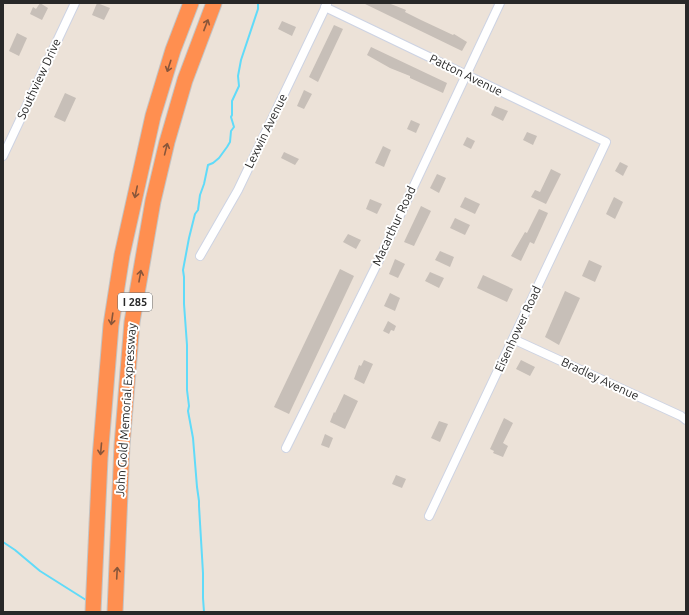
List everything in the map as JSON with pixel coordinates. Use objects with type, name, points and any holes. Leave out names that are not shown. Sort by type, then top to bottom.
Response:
[{"type":"highway","name":"John Gold Memorial Expressway","points":[[93,612],[101,450],[111,325],[122,255],[153,116],[173,50],[192,3]]},
{"type":"highway","name":"John Gold Memorial Expressway","points":[[115,612],[122,445],[132,322],[153,201],[168,142],[185,80],[214,3]]},
{"type":"street","name":"Southview Drive","points":[[3,156],[75,3]]},
{"type":"street","name":"Macarthur Road","points":[[286,448],[378,262],[500,3]]},
{"type":"street","name":"Patton Avenue","points":[[326,5],[466,75],[606,142]]},
{"type":"street","name":"Lexwin Avenue","points":[[200,256],[238,190],[326,5]]},
{"type":"street","name":"Eisenhower Road","points":[[429,516],[606,142]]},
{"type":"street","name":"Bradley Avenue","points":[[513,339],[681,416],[686,420]]},
{"type":"building","points":[[40,3],[48,8],[42,20],[30,14],[33,7],[36,9]]},
{"type":"building","points":[[97,3],[110,8],[104,20],[92,15]]},
{"type":"building","points":[[363,3],[388,3],[396,6],[406,10],[405,12],[453,35],[454,34],[467,42],[462,51]]},
{"type":"building","points":[[282,21],[296,27],[292,36],[278,29]]},
{"type":"building","points":[[334,25],[343,29],[318,82],[309,77]]},
{"type":"building","points":[[17,33],[27,38],[19,56],[9,51]]},
{"type":"building","points":[[371,47],[447,83],[443,93],[410,78],[410,76],[390,68],[367,55]]},
{"type":"building","points":[[304,90],[312,94],[304,109],[297,106]]},
{"type":"building","points":[[65,93],[76,98],[65,122],[54,117]]},
{"type":"building","points":[[495,106],[508,111],[503,121],[491,115]]},
{"type":"building","points":[[411,120],[420,124],[416,133],[407,129]]},
{"type":"building","points":[[527,132],[537,136],[533,145],[523,140]]},
{"type":"building","points":[[467,137],[475,141],[471,149],[463,145]]},
{"type":"building","points":[[383,146],[391,150],[384,167],[375,163]]},
{"type":"building","points":[[284,152],[299,159],[295,165],[281,158]]},
{"type":"building","points":[[620,162],[628,166],[623,176],[615,171]]},
{"type":"building","points":[[551,169],[561,174],[546,204],[531,197],[535,190],[540,192]]},
{"type":"building","points":[[437,174],[446,178],[439,193],[430,188]]},
{"type":"building","points":[[465,197],[480,204],[475,214],[460,207]]},
{"type":"building","points":[[614,197],[623,202],[615,219],[606,214]]},
{"type":"building","points":[[370,199],[382,204],[377,214],[366,209]]},
{"type":"building","points":[[421,206],[431,211],[414,246],[404,242]]},
{"type":"building","points":[[539,209],[548,213],[534,244],[530,242],[521,261],[511,256],[525,232],[527,233]]},
{"type":"building","points":[[455,218],[470,225],[465,235],[450,228]]},
{"type":"building","points":[[348,234],[361,240],[356,249],[343,242]]},
{"type":"building","points":[[440,251],[454,257],[450,267],[435,260]]},
{"type":"building","points":[[395,259],[405,264],[398,278],[389,274]]},
{"type":"building","points":[[589,260],[602,266],[595,282],[582,276]]},
{"type":"building","points":[[340,269],[354,276],[289,414],[274,407]]},
{"type":"building","points":[[430,272],[444,278],[439,288],[425,281]]},
{"type":"building","points":[[483,275],[513,289],[507,302],[477,288]]},
{"type":"building","points":[[565,291],[580,298],[559,345],[545,337]]},
{"type":"building","points":[[390,293],[400,298],[395,311],[384,306]]},
{"type":"building","points":[[388,321],[396,326],[394,331],[391,330],[389,334],[383,331]]},
{"type":"building","points":[[364,360],[373,364],[364,384],[354,379],[359,365],[361,366]]},
{"type":"building","points":[[521,360],[535,367],[530,376],[516,369]]},
{"type":"building","points":[[344,394],[358,401],[345,429],[330,422]]},
{"type":"building","points":[[504,418],[513,423],[503,443],[508,446],[503,457],[493,453],[494,451],[490,449]]},
{"type":"building","points":[[439,421],[448,424],[440,442],[431,438]]},
{"type":"building","points":[[325,434],[333,438],[329,448],[321,445]]},
{"type":"building","points":[[396,475],[406,479],[402,488],[392,484]]},
{"type":"waterway","points":[[204,612],[199,501],[193,438],[188,411],[187,345],[183,270],[189,238],[195,214],[198,210],[200,195],[208,165],[219,158],[230,142],[231,131],[234,127],[231,117],[232,101],[239,86],[238,76],[241,60],[258,9],[258,3]]},
{"type":"waterway","points":[[3,542],[40,571],[86,600]]}]
